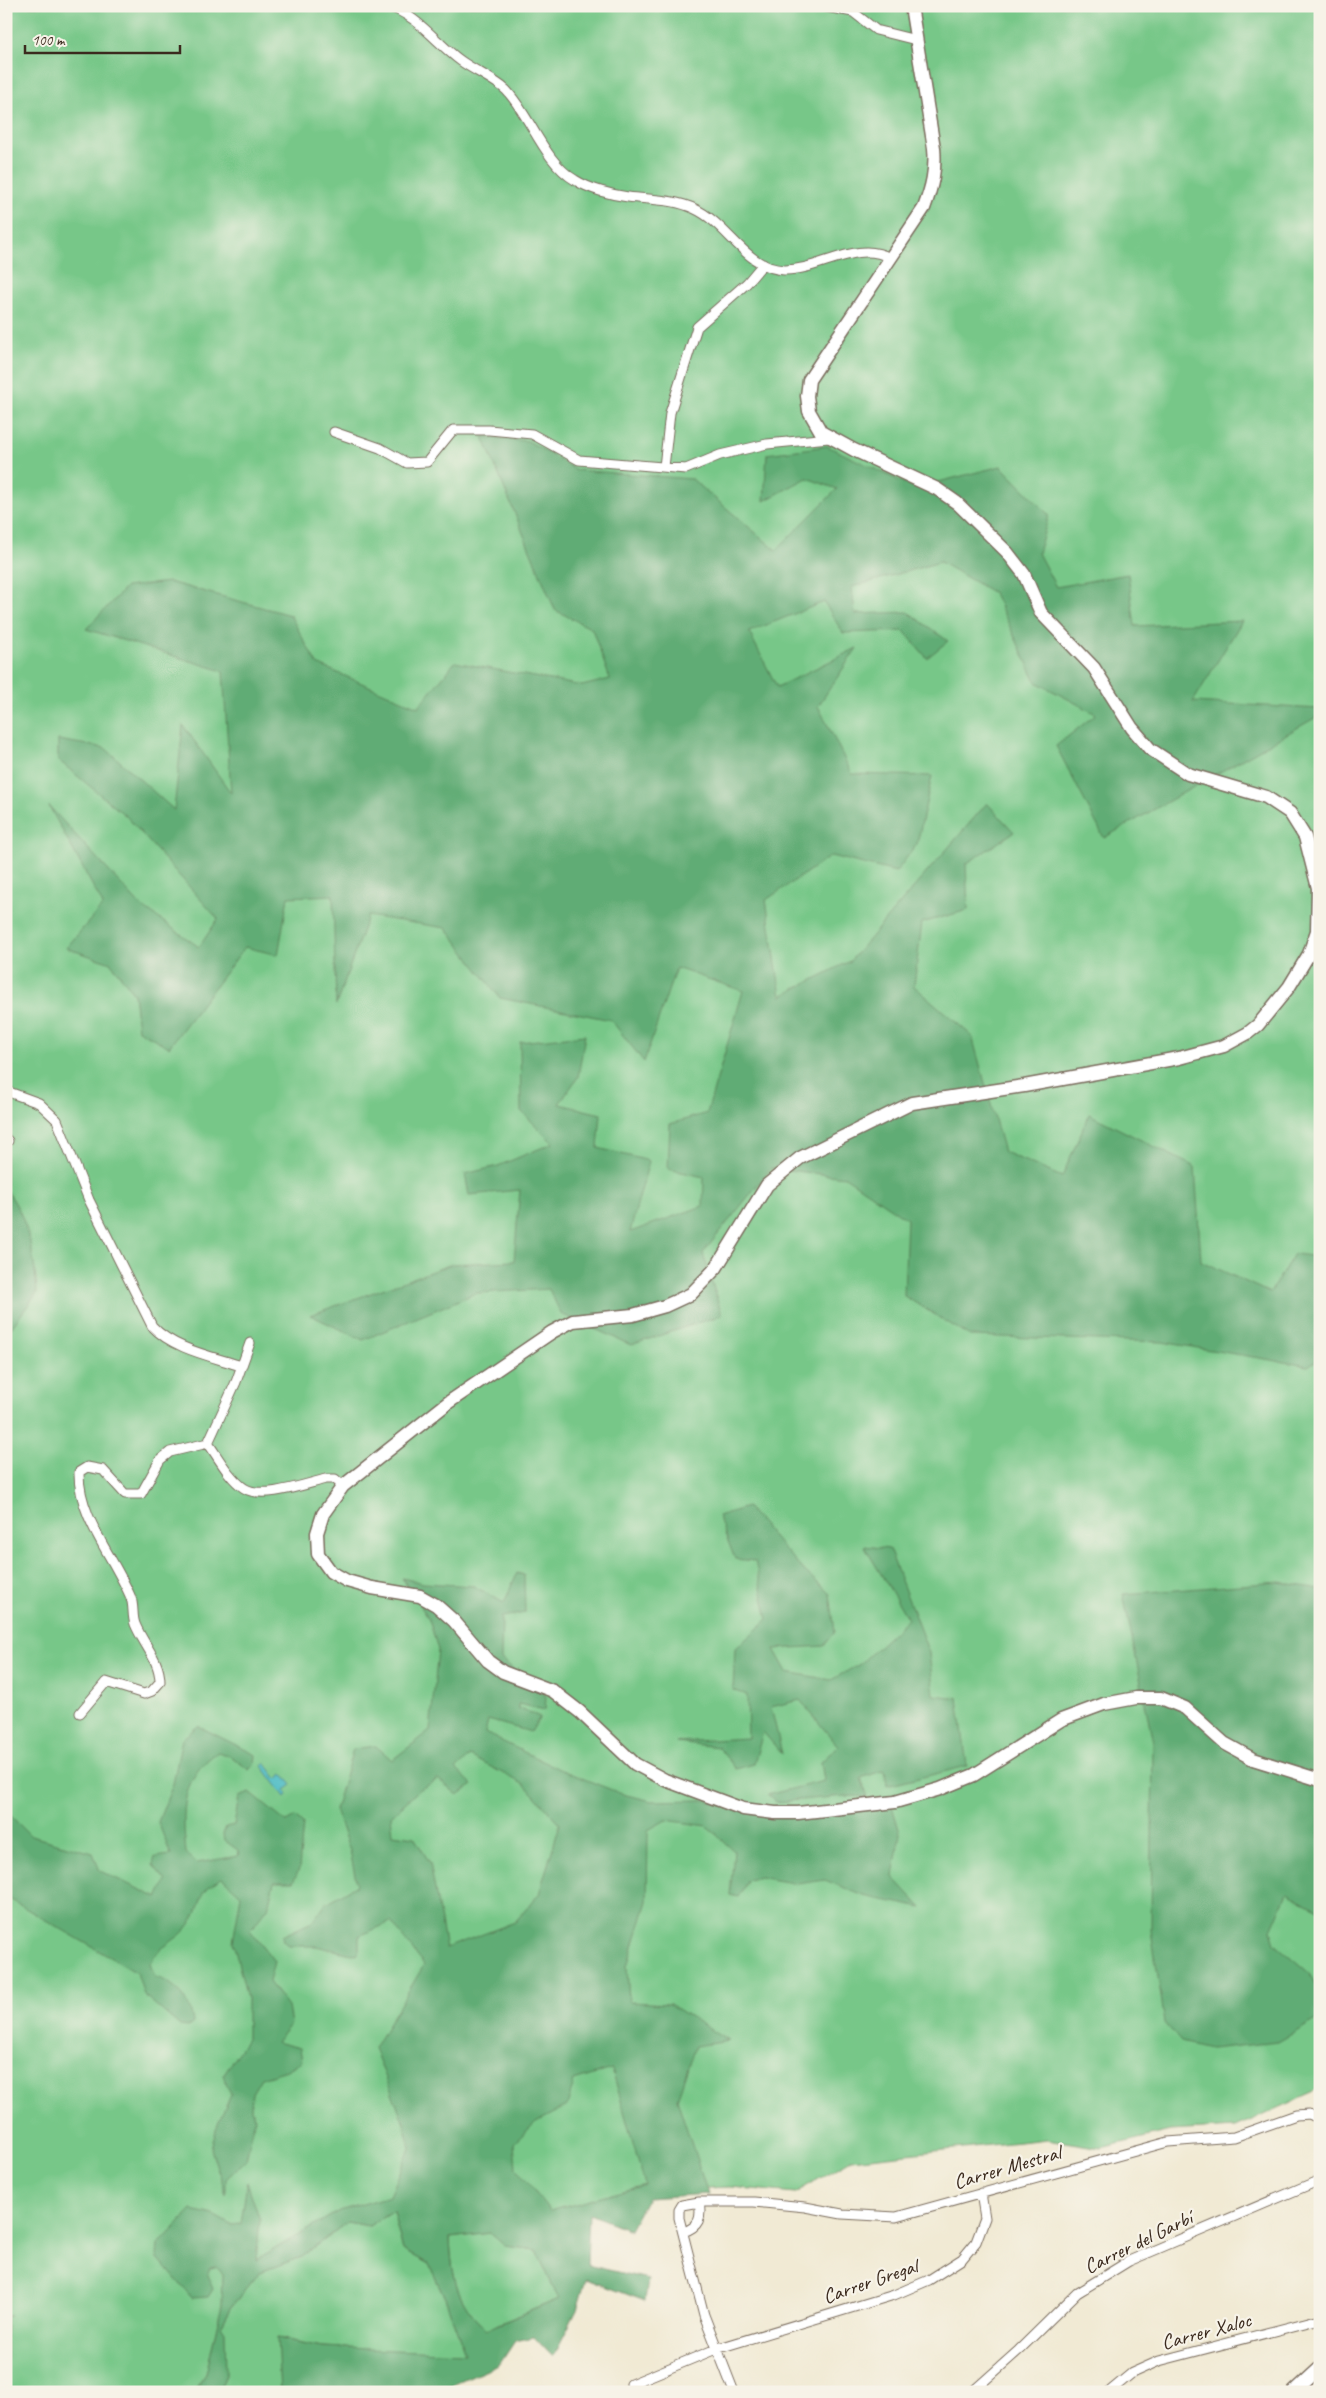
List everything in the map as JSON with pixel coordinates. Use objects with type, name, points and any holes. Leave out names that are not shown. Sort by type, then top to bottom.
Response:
[{"type":"street","points":[[386,6],[399,9],[460,60],[506,90],[550,154],[570,177],[616,195],[664,200],[696,209],[723,230],[753,258],[762,264],[780,269],[792,270],[855,253],[879,253],[890,258]]},
{"type":"street","points":[[820,6],[853,12],[876,30],[916,40]]},
{"type":"street","points":[[911,6],[936,167],[933,186],[924,208],[810,380],[807,396],[808,411],[816,425],[829,438],[937,489],[957,502],[1016,562],[1041,614],[1094,668],[1132,728],[1158,755],[1188,774],[1266,797],[1290,813],[1305,837],[1316,880],[1317,942],[1289,987],[1258,1025],[1237,1040],[1224,1046],[1179,1058],[1024,1086],[912,1103],[800,1158],[767,1185],[716,1268],[691,1294],[665,1306],[634,1315],[573,1321],[552,1332],[449,1402],[343,1486],[323,1514],[317,1533],[318,1554],[331,1572],[347,1581],[372,1588],[420,1596],[436,1605],[454,1621],[488,1661],[503,1672],[553,1691],[580,1712],[635,1764],[665,1780],[743,1809],[775,1813],[798,1813],[895,1802],[940,1789],[974,1775],[1061,1720],[1104,1704],[1136,1698],[1162,1698],[1185,1708],[1224,1743],[1253,1759],[1320,1780]]},
{"type":"street","points":[[664,467],[670,413],[697,327],[747,283],[762,264]]},
{"type":"street","points":[[334,432],[380,448],[407,463],[427,462],[453,430],[489,430],[532,434],[579,460],[686,469],[720,455],[767,444],[829,438]]},
{"type":"street","points":[[6,1091],[39,1104],[57,1120],[90,1200],[152,1326],[161,1336],[173,1342],[241,1366]]},
{"type":"street","points":[[208,1442],[236,1382],[250,1343]]},
{"type":"street","points":[[208,1442],[235,1479],[251,1491],[270,1492],[330,1479],[343,1486]]},
{"type":"street","points":[[80,1713],[106,1682],[144,1694],[152,1691],[160,1682],[160,1669],[134,1622],[132,1599],[78,1489],[79,1472],[87,1467],[103,1470],[125,1494],[141,1494],[160,1460],[170,1452],[208,1442]]},
{"type":"street","name":"Carrer Mestral","points":[[698,2202],[754,2202],[805,2207],[842,2214],[887,2217],[1168,2142],[1234,2136],[1296,2115],[1309,2114],[1320,2119]]},
{"type":"street","name":"Carrer del Garbí","points":[[972,2392],[1019,2350],[1064,2304],[1105,2274],[1129,2261],[1320,2180]]},
{"type":"street","name":"Carrer Gregal","points":[[631,2384],[716,2349],[894,2295],[929,2280],[949,2268],[970,2251],[982,2231],[985,2211],[980,2193]]},
{"type":"street","points":[[683,2232],[690,2230],[698,2222],[701,2213],[698,2202],[686,2204],[679,2210],[683,2232],[704,2315],[734,2392]]},
{"type":"street","name":"Carrer Xaloc","points":[[1109,2392],[1132,2373],[1159,2361],[1320,2319]]},
{"type":"street","points":[[1294,2392],[1320,2368]]},
{"type":"green space","points":[[6,6],[1320,6],[1320,2089],[1235,2127],[1171,2131],[1101,2148],[1047,2139],[851,2160],[795,2193],[730,2187],[640,2191],[537,2227],[493,2187],[352,2214],[250,2270],[219,2318],[206,2374],[193,2392],[6,2392],[6,2318],[10,2316],[6,2316]]},
{"type":"green space","points":[[483,437],[528,441],[576,470],[692,479],[776,550],[837,489],[807,478],[764,501],[767,454],[827,446],[915,488],[1001,466],[1049,515],[1038,553],[1056,587],[1128,574],[1135,626],[1242,621],[1193,702],[1320,709],[1320,715],[1104,838],[1056,746],[1096,714],[1036,682],[994,593],[940,562],[852,587],[855,614],[908,612],[948,641],[927,658],[904,631],[843,633],[824,602],[749,632],[777,687],[857,648],[818,706],[852,774],[932,776],[917,844],[896,872],[831,856],[766,900],[781,996],[850,961],[987,803],[1014,832],[966,864],[968,910],[922,923],[914,986],[972,1036],[1004,1152],[1062,1177],[1089,1114],[1195,1167],[1201,1261],[1270,1293],[1294,1254],[1320,1257],[1320,1358],[1308,1366],[1162,1342],[970,1336],[904,1296],[907,1219],[845,1177],[771,1168],[703,1253],[722,1315],[631,1345],[561,1314],[549,1289],[476,1293],[363,1340],[310,1315],[452,1264],[514,1261],[520,1190],[469,1195],[465,1174],[498,1166],[553,1143],[521,1111],[520,1042],[585,1035],[578,1077],[559,1104],[601,1114],[598,1148],[649,1161],[630,1232],[703,1206],[704,1177],[668,1169],[670,1124],[707,1113],[743,991],[676,968],[644,1062],[611,1020],[500,998],[446,928],[368,916],[336,1005],[333,895],[288,897],[278,955],[245,947],[169,1047],[138,1030],[134,994],[111,963],[66,948],[103,905],[49,806],[140,905],[199,947],[218,919],[126,816],[58,760],[58,740],[105,748],[174,810],[183,725],[231,793],[223,671],[86,629],[126,587],[169,582],[290,615],[317,664],[418,707],[455,662],[582,686],[610,679],[592,629],[555,610]]},
{"type":"green space","points":[[6,1190],[20,1212],[29,1238],[37,1293],[6,1335]]},
{"type":"green space","points":[[747,1507],[800,1567],[830,1594],[835,1632],[824,1646],[774,1649],[787,1672],[831,1680],[860,1664],[908,1619],[864,1546],[889,1549],[929,1653],[934,1695],[958,1698],[967,1766],[887,1786],[885,1770],[861,1778],[868,1797],[845,1796],[776,1802],[767,1795],[824,1781],[821,1762],[838,1746],[800,1700],[771,1707],[782,1754],[763,1732],[754,1764],[736,1769],[718,1747],[676,1742],[748,1738],[747,1695],[733,1690],[735,1649],[768,1619],[755,1561],[735,1559],[718,1516]]},
{"type":"green space","points":[[517,1573],[524,1575],[525,1613],[502,1617],[501,1659],[546,1696],[545,1710],[518,1704],[518,1708],[540,1717],[531,1732],[488,1720],[485,1733],[559,1769],[622,1794],[652,1801],[704,1800],[759,1814],[892,1806],[900,1833],[893,1877],[922,1908],[864,1896],[825,1880],[797,1884],[759,1877],[748,1880],[738,1897],[730,1895],[734,1851],[707,1826],[666,1820],[648,1830],[647,1901],[627,1966],[629,2002],[670,2004],[729,2041],[695,2046],[677,2099],[708,2194],[647,2198],[630,2230],[589,2214],[587,2265],[648,2279],[645,2301],[586,2279],[577,2310],[553,2357],[534,2337],[515,2341],[499,2365],[436,2392],[280,2392],[277,2338],[322,2347],[465,2353],[445,2298],[429,2264],[403,2250],[393,2211],[369,2226],[347,2222],[301,2257],[260,2272],[230,2308],[221,2325],[225,2331],[226,2375],[218,2392],[193,2392],[206,2374],[222,2304],[223,2275],[217,2267],[210,2268],[207,2275],[213,2289],[208,2297],[192,2298],[157,2257],[158,2245],[192,2210],[213,2215],[231,2225],[241,2224],[247,2182],[260,2220],[256,2260],[339,2211],[390,2196],[410,2148],[404,2123],[374,2048],[424,1965],[391,1922],[359,1936],[359,1950],[356,1955],[316,1946],[289,1946],[283,1941],[282,1936],[312,1922],[325,1904],[357,1885],[350,1851],[335,1810],[353,1749],[376,1746],[392,1760],[430,1731],[438,1650],[429,1619],[402,1578],[423,1583],[474,1586],[504,1603]],"holes":[[[470,1756],[525,1785],[560,1824],[539,1894],[515,1922],[446,1948],[430,1863],[414,1837],[393,1834],[391,1816],[419,1790],[438,1779],[458,1795],[473,1785],[456,1769]],[[612,2069],[645,2185],[550,2211],[516,2168],[514,2143],[536,2122],[567,2106],[574,2081]],[[490,2233],[505,2246],[536,2250],[559,2299],[487,2329],[468,2309],[462,2299],[454,2277],[450,2238]]]},
{"type":"green space","points":[[1279,1582],[1320,1589],[1320,1910],[1287,1893],[1271,1930],[1275,1944],[1308,1972],[1320,1992],[1320,2018],[1278,2042],[1210,2049],[1181,2042],[1165,2023],[1151,1930],[1153,1742],[1123,1594]]},
{"type":"green space","points":[[198,1726],[256,1755],[255,1763],[249,1770],[232,1757],[218,1752],[196,1773],[186,1796],[184,1810],[186,1853],[197,1863],[238,1856],[239,1851],[224,1840],[223,1834],[226,1827],[234,1825],[239,1797],[250,1793],[286,1822],[295,1817],[303,1824],[299,1869],[293,1882],[274,1882],[268,1908],[250,1930],[274,1961],[269,1982],[288,2007],[291,2024],[276,2042],[300,2048],[302,2061],[287,2070],[261,2078],[252,2093],[251,2109],[255,2119],[246,2160],[226,2179],[226,2194],[211,2149],[218,2123],[231,2095],[223,2075],[247,2039],[247,1998],[233,1942],[241,1895],[222,1878],[214,1883],[204,1893],[190,1924],[180,1935],[158,1952],[150,1964],[155,1977],[170,1983],[186,2000],[193,2023],[188,2027],[180,2026],[144,1995],[137,1973],[6,1897],[6,1811],[31,1836],[93,1853],[100,1871],[158,1898],[166,1881],[153,1865],[155,1857],[171,1855],[158,1822],[173,1784],[182,1739]]},
{"type":"green space","points":[[393,2211],[403,2250],[429,2264],[445,2298],[466,2354],[322,2347],[278,2338],[280,2392],[218,2392],[226,2375],[221,2325],[230,2308],[260,2272],[301,2257],[347,2222],[369,2226]]},
{"type":"green space","points":[[490,2233],[506,2246],[536,2250],[559,2299],[486,2329],[468,2309],[462,2299],[454,2277],[450,2238]]},
{"type":"water","points":[[265,1763],[277,1779],[283,1774],[292,1785],[285,1790],[288,1794],[285,1797],[262,1766]]}]
